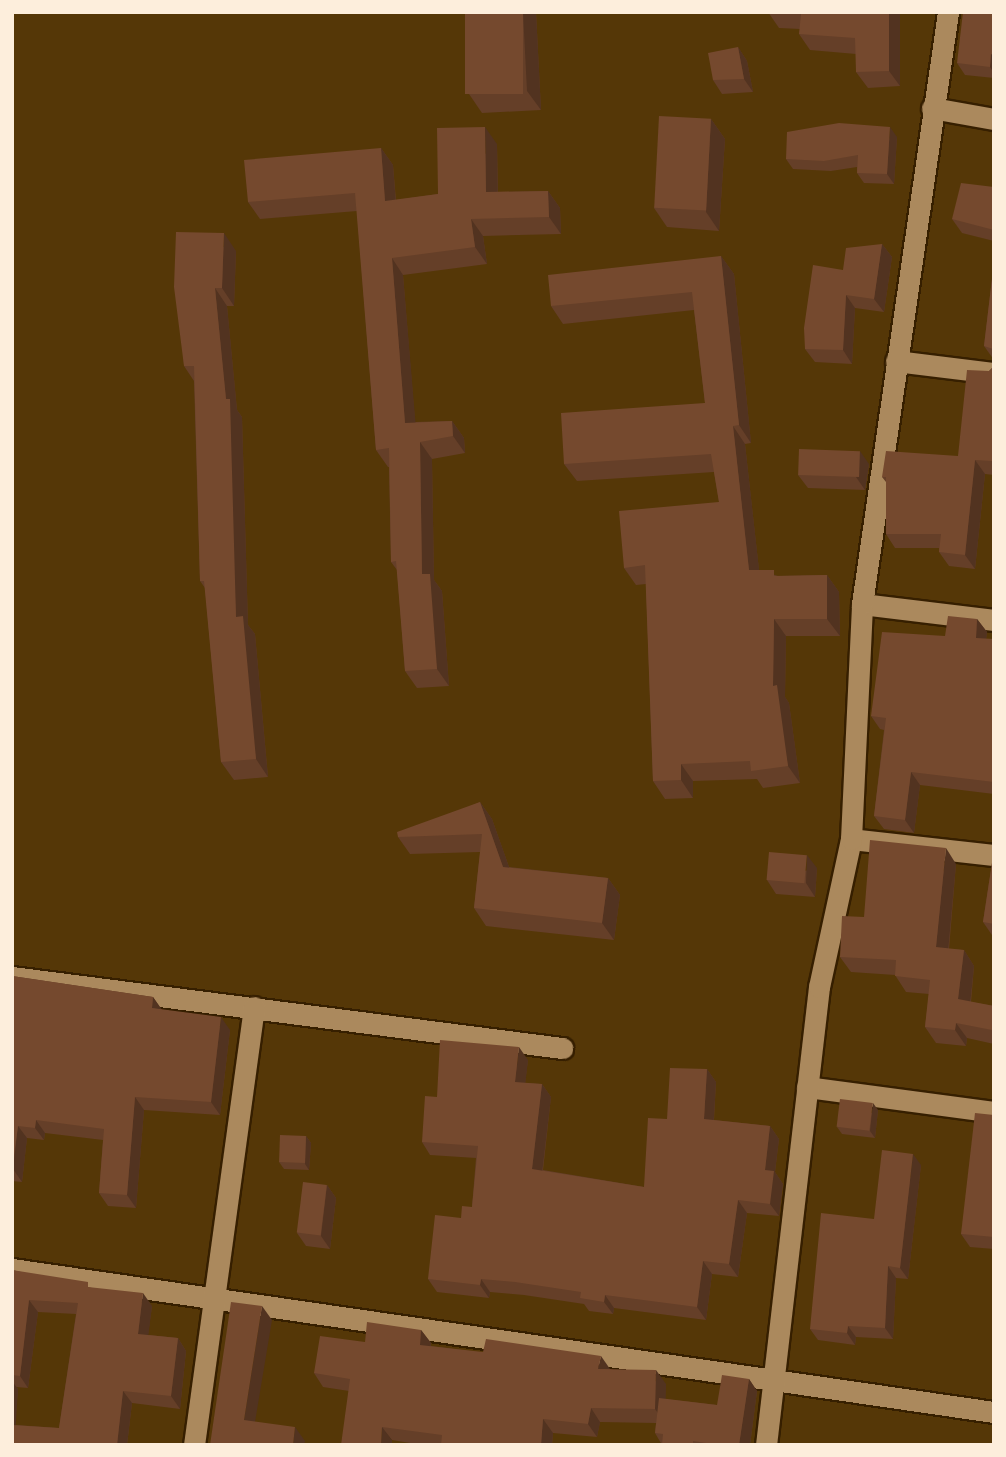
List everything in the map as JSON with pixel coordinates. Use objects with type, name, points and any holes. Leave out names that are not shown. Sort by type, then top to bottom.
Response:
[{"type":"street","points":[[766,1445],[819,987],[851,839],[862,604],[948,12]]},
{"type":"street","points":[[932,108],[994,119]]},
{"type":"street","points":[[896,361],[994,373]]},
{"type":"street","points":[[862,604],[994,620]]},
{"type":"street","points":[[851,839],[994,855]]},
{"type":"street","points":[[12,977],[562,1048]]},
{"type":"street","points":[[194,1445],[254,1007]]},
{"type":"street","points":[[807,1087],[994,1112]]},
{"type":"street","points":[[12,1269],[994,1412]]},
{"type":"building","points":[[465,12],[523,12],[523,94],[465,94]]},
{"type":"building","points":[[772,12],[889,12],[889,71],[856,72],[855,38],[799,34],[801,14]]},
{"type":"building","points":[[963,12],[994,12],[994,54],[991,54],[990,67],[957,63]]},
{"type":"building","points":[[738,47],[744,79],[713,80],[708,53]]},
{"type":"building","points":[[659,116],[711,119],[706,211],[654,208]]},
{"type":"building","points":[[839,123],[890,127],[887,174],[857,173],[858,155],[824,161],[786,159],[787,132]]},
{"type":"building","points":[[485,127],[486,192],[548,191],[549,217],[471,219],[475,247],[392,258],[405,423],[452,421],[453,436],[420,442],[422,574],[430,574],[437,669],[405,671],[396,561],[391,562],[389,448],[376,450],[355,193],[248,202],[244,160],[381,148],[385,201],[438,194],[437,128]]},
{"type":"building","points":[[961,183],[994,187],[994,230],[952,219]]},
{"type":"building","points":[[176,232],[224,233],[222,288],[215,288],[226,399],[230,399],[236,617],[243,616],[256,759],[221,762],[204,581],[200,581],[194,366],[184,366],[174,287]]},
{"type":"building","points":[[882,244],[874,299],[846,295],[843,350],[805,349],[804,328],[813,265],[843,270],[846,248]]},
{"type":"building","points":[[721,256],[739,425],[733,426],[749,570],[774,570],[774,576],[827,575],[827,619],[774,619],[773,686],[777,685],[788,766],[751,771],[750,761],[681,764],[681,780],[653,781],[645,565],[624,568],[619,511],[719,502],[711,454],[564,464],[561,413],[705,403],[692,292],[551,306],[548,275]]},
{"type":"building","points":[[994,262],[994,352],[984,346]]},
{"type":"building","points":[[994,366],[992,461],[975,460],[965,555],[939,552],[941,534],[886,534],[886,477],[882,477],[886,451],[958,456],[967,370],[989,371]]},
{"type":"building","points":[[799,449],[860,451],[859,477],[798,475]]},
{"type":"building","points":[[948,616],[977,619],[976,638],[994,639],[994,782],[911,772],[905,820],[874,816],[886,718],[871,716],[882,632],[945,636]]},
{"type":"building","points":[[480,802],[503,867],[608,878],[602,923],[474,908],[482,834],[398,837],[397,832]]},
{"type":"building","points":[[870,840],[946,848],[936,947],[964,950],[958,999],[994,1006],[992,1030],[956,1023],[955,1030],[925,1027],[930,980],[895,976],[896,960],[840,957],[842,916],[864,917]]},
{"type":"building","points":[[994,850],[994,924],[983,922]]},
{"type":"building","points":[[769,852],[807,855],[804,883],[767,880]]},
{"type":"building","points":[[12,976],[153,997],[152,1008],[221,1017],[211,1102],[135,1097],[127,1195],[99,1193],[104,1129],[36,1120],[35,1128],[18,1126],[12,1169]]},
{"type":"building","points":[[440,1040],[519,1047],[515,1082],[542,1084],[532,1169],[644,1187],[648,1118],[667,1119],[670,1068],[707,1069],[704,1119],[770,1126],[765,1170],[774,1171],[770,1204],[738,1200],[729,1264],[703,1261],[697,1307],[605,1295],[604,1302],[580,1298],[581,1292],[515,1282],[481,1279],[480,1285],[428,1279],[435,1215],[461,1218],[462,1206],[472,1207],[478,1146],[422,1142],[425,1096],[437,1097]]},
{"type":"building","points":[[840,1099],[873,1103],[869,1131],[837,1127]]},
{"type":"building","points":[[975,1113],[994,1115],[994,1237],[961,1234]]},
{"type":"building","points":[[280,1135],[306,1136],[305,1163],[279,1162]]},
{"type":"building","points":[[882,1150],[913,1154],[900,1268],[888,1266],[885,1328],[848,1326],[847,1333],[810,1329],[821,1213],[874,1219]]},
{"type":"building","points":[[303,1182],[327,1185],[321,1236],[297,1233]]},
{"type":"building","points":[[12,1270],[88,1282],[88,1287],[143,1293],[138,1334],[178,1338],[171,1396],[123,1391],[117,1445],[12,1445],[12,1425],[59,1428],[78,1303],[29,1300],[20,1376],[12,1375]]},
{"type":"building","points":[[231,1302],[262,1306],[244,1420],[295,1427],[293,1445],[210,1445]]},
{"type":"building","points":[[367,1322],[421,1330],[420,1345],[483,1352],[486,1339],[601,1356],[598,1369],[656,1370],[655,1409],[591,1408],[588,1424],[543,1419],[541,1445],[441,1445],[442,1435],[382,1427],[381,1445],[341,1445],[350,1379],[314,1373],[320,1336],[365,1342]]},
{"type":"building","points":[[722,1375],[749,1379],[739,1445],[693,1441],[693,1445],[662,1445],[663,1434],[655,1433],[659,1398],[717,1405]]}]
